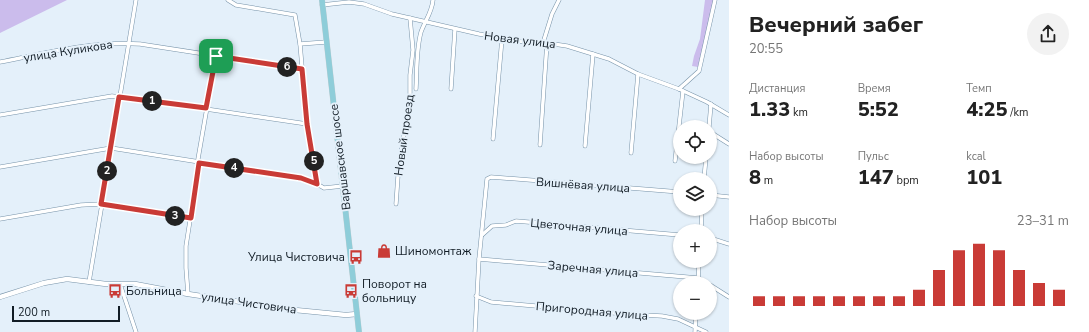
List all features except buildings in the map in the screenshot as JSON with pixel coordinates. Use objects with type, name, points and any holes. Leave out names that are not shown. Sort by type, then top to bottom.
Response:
[{"type":"main road","name":"Варшавское шоссе","points":[[322,2],[359,332]]},
{"type":"street","points":[[89,282],[136,0]]},
{"type":"street","points":[[228,0],[236,6],[295,15],[300,44],[307,124],[317,184]]},
{"type":"street","points":[[364,4],[366,0]]},
{"type":"street","points":[[416,89],[419,45],[425,21],[431,11],[433,0]]},
{"type":"street","points":[[540,145],[545,43],[552,14],[559,0]]},
{"type":"street","points":[[678,120],[681,90],[699,71],[715,0]]},
{"type":"street","name":"Новая улица","points":[[322,2],[349,2],[364,4],[392,14],[502,39],[567,46],[609,59],[638,74],[681,90],[711,104],[729,115]]},
{"type":"street","name":"Новый проезд","points":[[396,204],[401,152],[410,100],[410,75],[413,50],[410,18]]},
{"type":"street","points":[[451,89],[455,29]]},
{"type":"street","points":[[493,139],[502,39]]},
{"type":"street","points":[[300,44],[326,42]]},
{"type":"street","name":"улица Куликова","points":[[0,62],[89,45],[128,43],[302,69]]},
{"type":"street","points":[[585,146],[593,54]]},
{"type":"street","points":[[188,294],[186,246],[206,108],[216,56]]},
{"type":"street","points":[[631,153],[638,74]]},
{"type":"street","points":[[0,115],[112,96],[206,108],[307,124]]},
{"type":"street","points":[[710,120],[711,104]]},
{"type":"street","points":[[717,136],[729,144]]},
{"type":"street","points":[[0,167],[111,148],[301,178],[324,188],[343,186]]},
{"type":"street","name":"Вишнёвая улица","points":[[482,235],[487,179],[491,177],[673,191]]},
{"type":"street","points":[[717,197],[729,198]]},
{"type":"street","points":[[0,219],[81,205],[101,204],[191,218]]},
{"type":"street","name":"Цветочная улица","points":[[482,235],[492,226],[506,225],[516,221],[673,234]]},
{"type":"street","points":[[475,332],[476,296],[482,235]]},
{"type":"street","points":[[717,240],[729,244]]},
{"type":"street","name":"Заречная улица","points":[[479,259],[675,276]]},
{"type":"street","name":"улица Чистовича","points":[[0,297],[54,280],[67,279],[106,284],[135,284],[188,294],[316,313],[346,315],[357,314]]},
{"type":"street","points":[[120,284],[136,332]]},
{"type":"street","points":[[717,289],[729,297]]},
{"type":"street","name":"Пригородная улица","points":[[476,296],[491,302],[662,316],[678,319],[706,332]]},
{"type":"street","points":[[695,332],[696,320]]},
{"type":"shaded area","points":[[0,0],[67,0],[0,33]]},
{"type":"shaded area","points":[[705,0],[714,0],[698,67],[692,66],[700,39]]},
{"type":"place","name":"Шиномонтаж","points":[[384,251]]},
{"type":"place","name":"Улица Чистовича","points":[[356,257]]},
{"type":"place","name":"Больница","points":[[115,291]]},
{"type":"place","name":"Поворот на больницу","points":[[351,291]]},
{"type":"route","points":[[216,56],[302,69],[307,124],[317,184],[301,178],[199,163],[191,218],[101,204],[119,97],[206,108],[216,56]]}]
